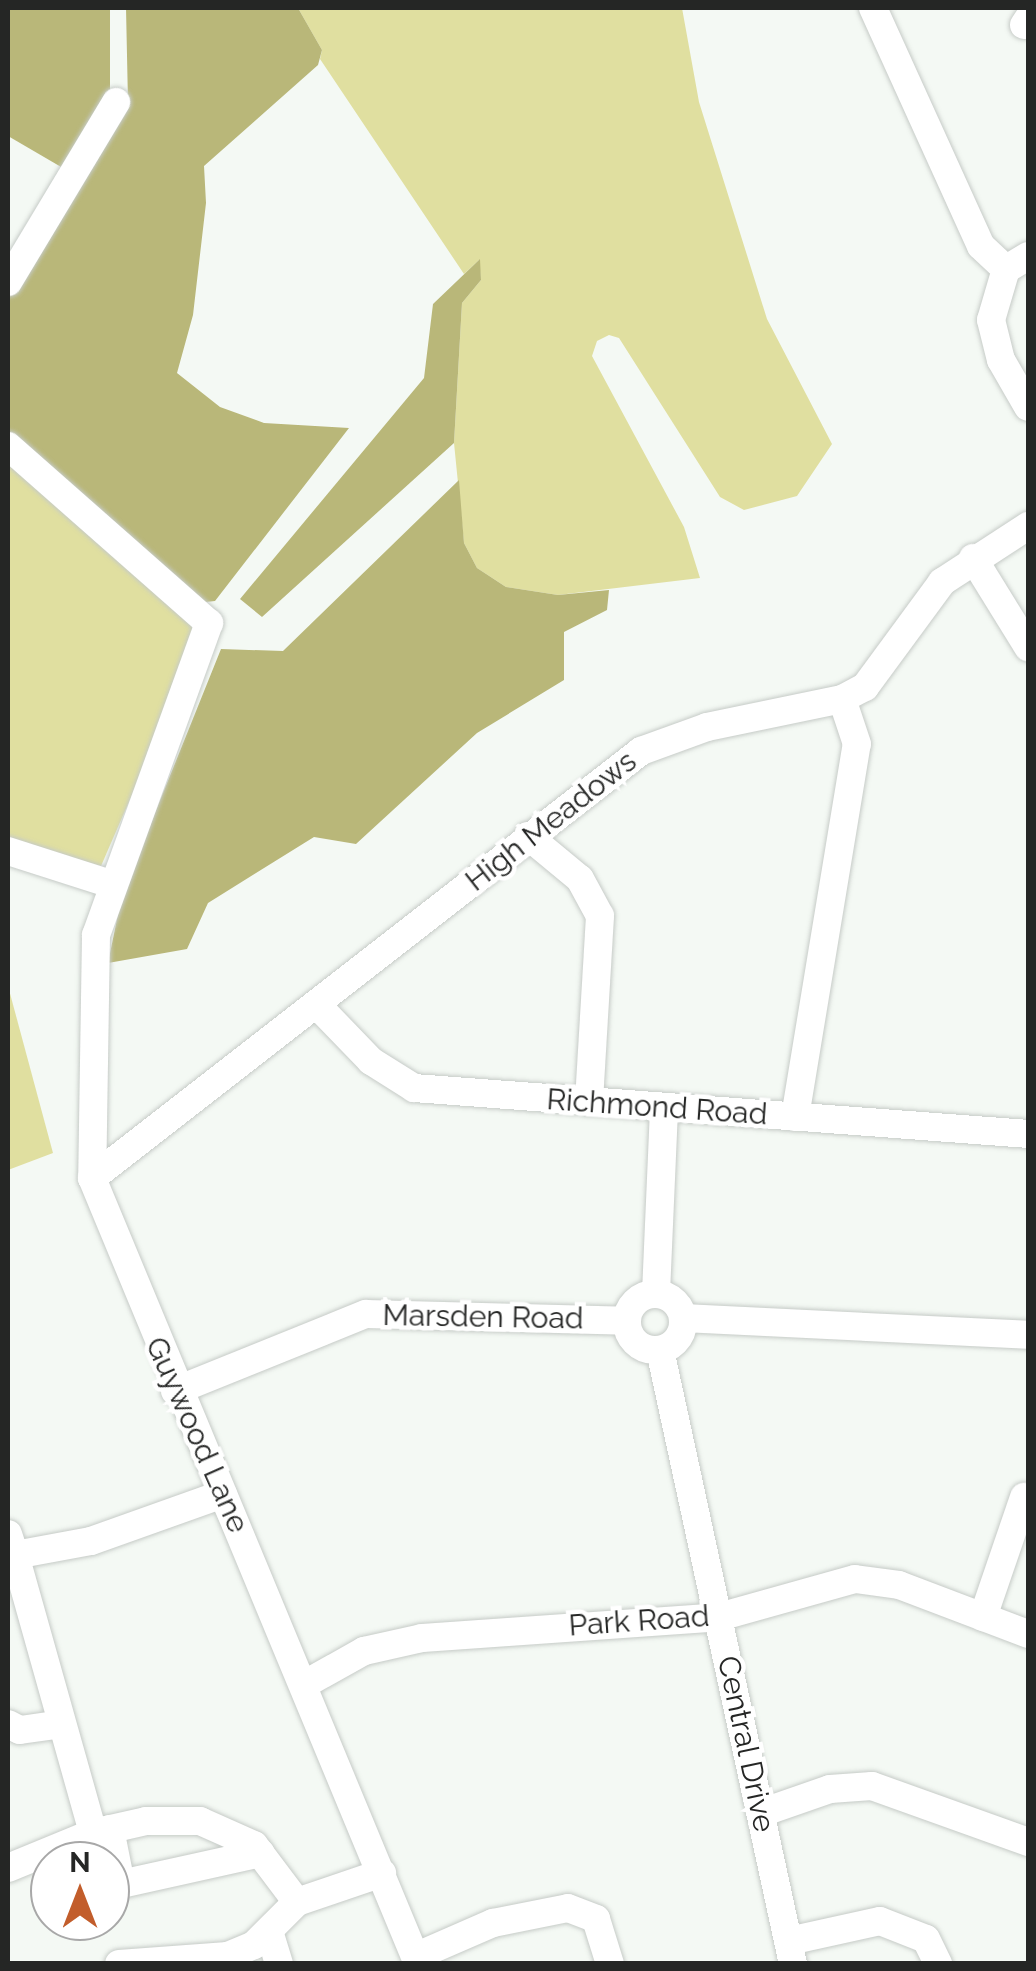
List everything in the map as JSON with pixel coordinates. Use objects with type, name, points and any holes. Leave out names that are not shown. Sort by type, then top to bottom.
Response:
[{"type":"street","points":[[874,8],[981,246],[1017,263],[991,320],[1001,360],[1028,407]]},
{"type":"street","points":[[8,282],[116,102]]},
{"type":"street","name":"Guywood Lane","points":[[8,446],[209,623],[111,884],[96,935],[92,1178],[175,1391],[305,1684],[417,1960]]},
{"type":"street","name":"High Meadows","points":[[92,1178],[318,1005],[580,792],[668,738],[842,700],[865,686],[942,582],[973,558],[1028,526]]},
{"type":"street","points":[[973,558],[1028,647]]},
{"type":"street","points":[[795,1117],[858,744],[842,700]]},
{"type":"street","points":[[528,836],[580,879],[600,916],[589,1102]]},
{"type":"street","points":[[8,851],[111,884]]},
{"type":"street","name":"Richmond Road","points":[[318,1005],[370,1062],[414,1088],[1028,1134]]},
{"type":"street","points":[[656,1293],[664,1109]]},
{"type":"street","points":[[656,1293],[674,1301],[683,1318],[678,1339],[660,1350],[636,1343],[626,1321],[636,1301],[656,1293]]},
{"type":"street","name":"Marsden Road","points":[[175,1391],[366,1314],[626,1321]]},
{"type":"street","points":[[683,1318],[1028,1335]]},
{"type":"street","name":"Central Drive","points":[[660,1350],[791,1952]]},
{"type":"street","points":[[223,1494],[91,1541],[12,1544],[62,1724],[121,1884],[261,1852]]},
{"type":"street","points":[[984,1617],[1024,1497]]},
{"type":"street","name":"Park Road","points":[[305,1684],[364,1650],[422,1638],[719,1617],[856,1579],[898,1585],[1028,1634]]},
{"type":"street","points":[[8,1724],[20,1730],[62,1724]]},
{"type":"street","points":[[761,1813],[830,1790],[872,1786],[1028,1842]]},
{"type":"street","points":[[8,1868],[102,1831],[146,1820],[216,1818],[261,1852],[298,1902]]},
{"type":"street","points":[[120,1964],[228,1960],[269,1930],[298,1902],[382,1873]]},
{"type":"street","points":[[417,1960],[500,1914],[568,1901],[596,1918],[610,1964]]},
{"type":"street","points":[[791,1952],[880,1921],[926,1938],[938,1964]]},
{"type":"street","points":[[269,1930],[279,1964]]},
{"type":"shaded area","points":[[8,8],[110,8],[110,96],[68,171],[8,136]]},
{"type":"shaded area","points":[[126,8],[298,8],[322,50],[318,65],[204,166],[206,203],[193,315],[177,373],[220,407],[264,423],[349,428],[215,601],[197,603],[8,435],[8,298],[128,103]]},
{"type":"shaded area","points":[[298,8],[682,8],[699,102],[767,319],[832,444],[797,496],[744,510],[720,497],[619,338],[609,335],[597,341],[592,356],[684,527],[700,578],[558,595],[506,587],[477,568],[464,543],[454,443],[462,303],[481,280],[479,260],[464,274],[320,59],[322,50]]},
{"type":"shaded area","points":[[480,259],[481,280],[462,303],[454,443],[262,617],[240,599],[424,378],[433,304]]},
{"type":"shaded area","points":[[8,457],[199,624],[198,643],[101,866],[8,840]]},
{"type":"shaded area","points":[[459,480],[464,543],[477,568],[506,587],[558,595],[609,590],[607,610],[564,632],[564,680],[477,733],[356,844],[314,837],[208,903],[187,949],[108,963],[122,895],[221,649],[283,651]]},
{"type":"shaded area","points":[[8,986],[53,1153],[8,1170]]}]
